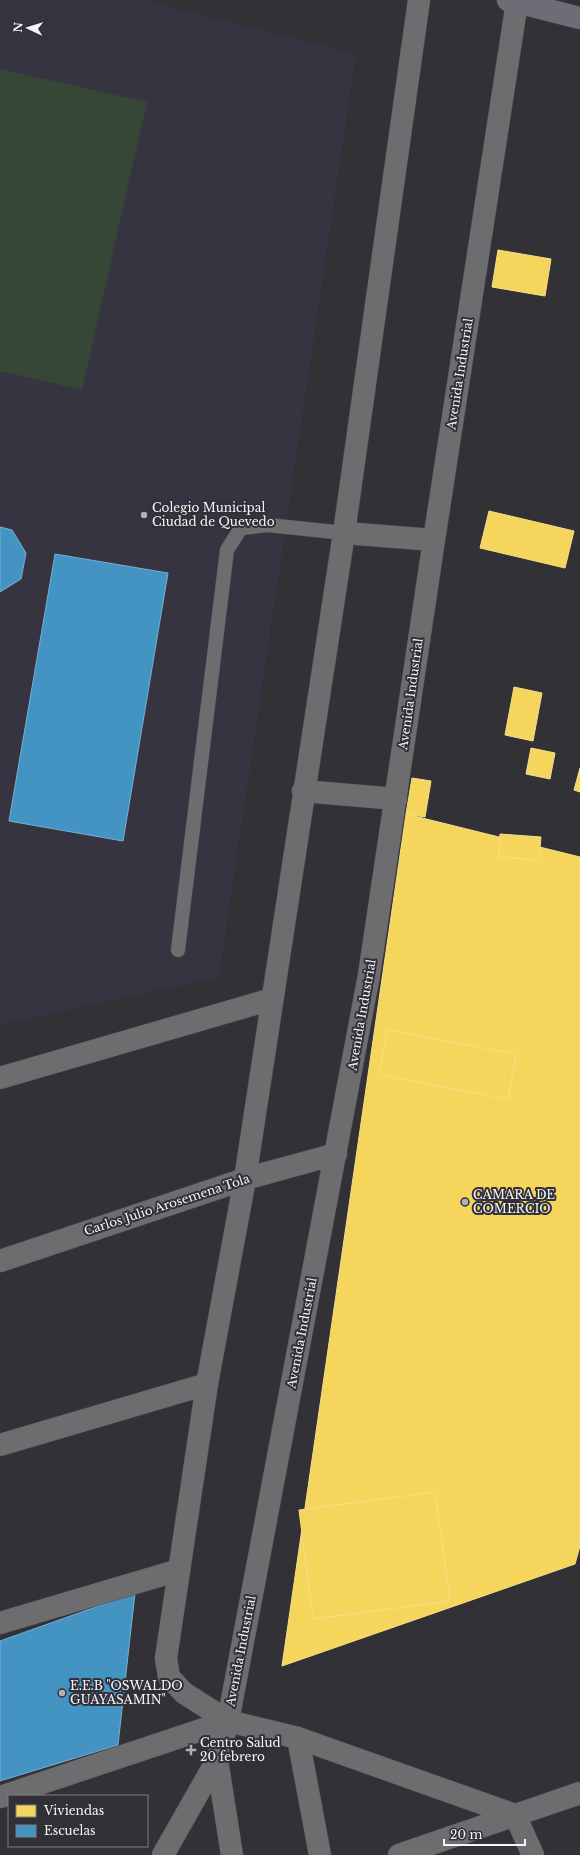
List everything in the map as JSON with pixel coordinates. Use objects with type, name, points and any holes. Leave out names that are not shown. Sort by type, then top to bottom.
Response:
[{"type":"highway","points":[[513,1],[580,18]]},
{"type":"street","name":"Avenida Industrial","points":[[419,0],[344,533],[245,1179],[207,1384],[166,1658],[169,1677],[184,1693],[228,1721],[369,975],[513,1]]},
{"type":"street","points":[[344,533],[434,540]]},
{"type":"street","points":[[304,791],[396,799]]},
{"type":"street","points":[[0,1078],[272,999]]},
{"type":"street","name":"Carlos Julio Arosemena Tola","points":[[0,1261],[245,1179],[336,1154]]},
{"type":"street","points":[[0,1445],[207,1384]]},
{"type":"street","points":[[0,1623],[179,1570]]},
{"type":"street","points":[[163,1855],[217,1760],[228,1721]]},
{"type":"street","points":[[0,1797],[228,1721],[298,1738],[515,1815],[533,1855]]},
{"type":"street","points":[[298,1738],[320,1855]]},
{"type":"street","points":[[217,1760],[232,1855]]},
{"type":"street","points":[[400,1855],[580,1793]]},
{"type":"lane","points":[[178,950],[227,550],[241,528],[268,525],[344,533]]},
{"type":"shaded area","name":"Colegio Municipal Ciudad de Quevedo","points":[[0,0],[144,0],[356,54],[219,977],[0,1025]]},
{"type":"green space","points":[[0,69],[147,102],[82,390],[0,371]]},
{"type":"building: Viviendas","points":[[498,250],[551,259],[545,296],[492,287]]},
{"type":"building: Viviendas","points":[[489,511],[574,531],[565,568],[480,548]]},
{"type":"building: Viviendas","points":[[514,687],[542,693],[533,741],[505,735]]},
{"type":"building: Viviendas","points":[[531,748],[555,753],[550,779],[526,774]]},
{"type":"building: Viviendas","points":[[580,768],[580,792],[574,790]]},
{"type":"building: Viviendas","points":[[412,778],[431,781],[425,817],[406,814]]},
{"type":"building: Viviendas","name":"CAMARA DE COMERCIO","points":[[406,814],[580,857],[580,1546],[575,1564],[282,1666]]},
{"type":"building: Viviendas","points":[[500,834],[541,837],[539,860],[499,857]]},
{"type":"building: Viviendas","points":[[387,1030],[516,1054],[508,1099],[379,1075]]},
{"type":"building: Viviendas","points":[[435,1492],[450,1601],[313,1619],[299,1510]]},
{"type":"building: Escuelas","points":[[0,527],[12,530],[26,553],[21,579],[0,592]]},
{"type":"building: Escuelas","points":[[55,554],[168,573],[123,841],[9,821]]},
{"type":"building: Escuelas","name":"E.E.B \"OSWALDO GUAYASAMIN\"","points":[[135,1593],[118,1745],[0,1781],[0,1641]]},
{"type":"place","name":"Colegio Municipal Ciudad de Quevedo","points":[[144,515]]},
{"type":"place","name":"CAMARA DE COMERCIO","points":[[465,1202]]},
{"type":"place","name":"E.E.B \"OSWALDO GUAYASAMIN\"","points":[[62,1693]]},
{"type":"place","name":"Centro Salud 20 febrero","points":[[191,1750]]}]
